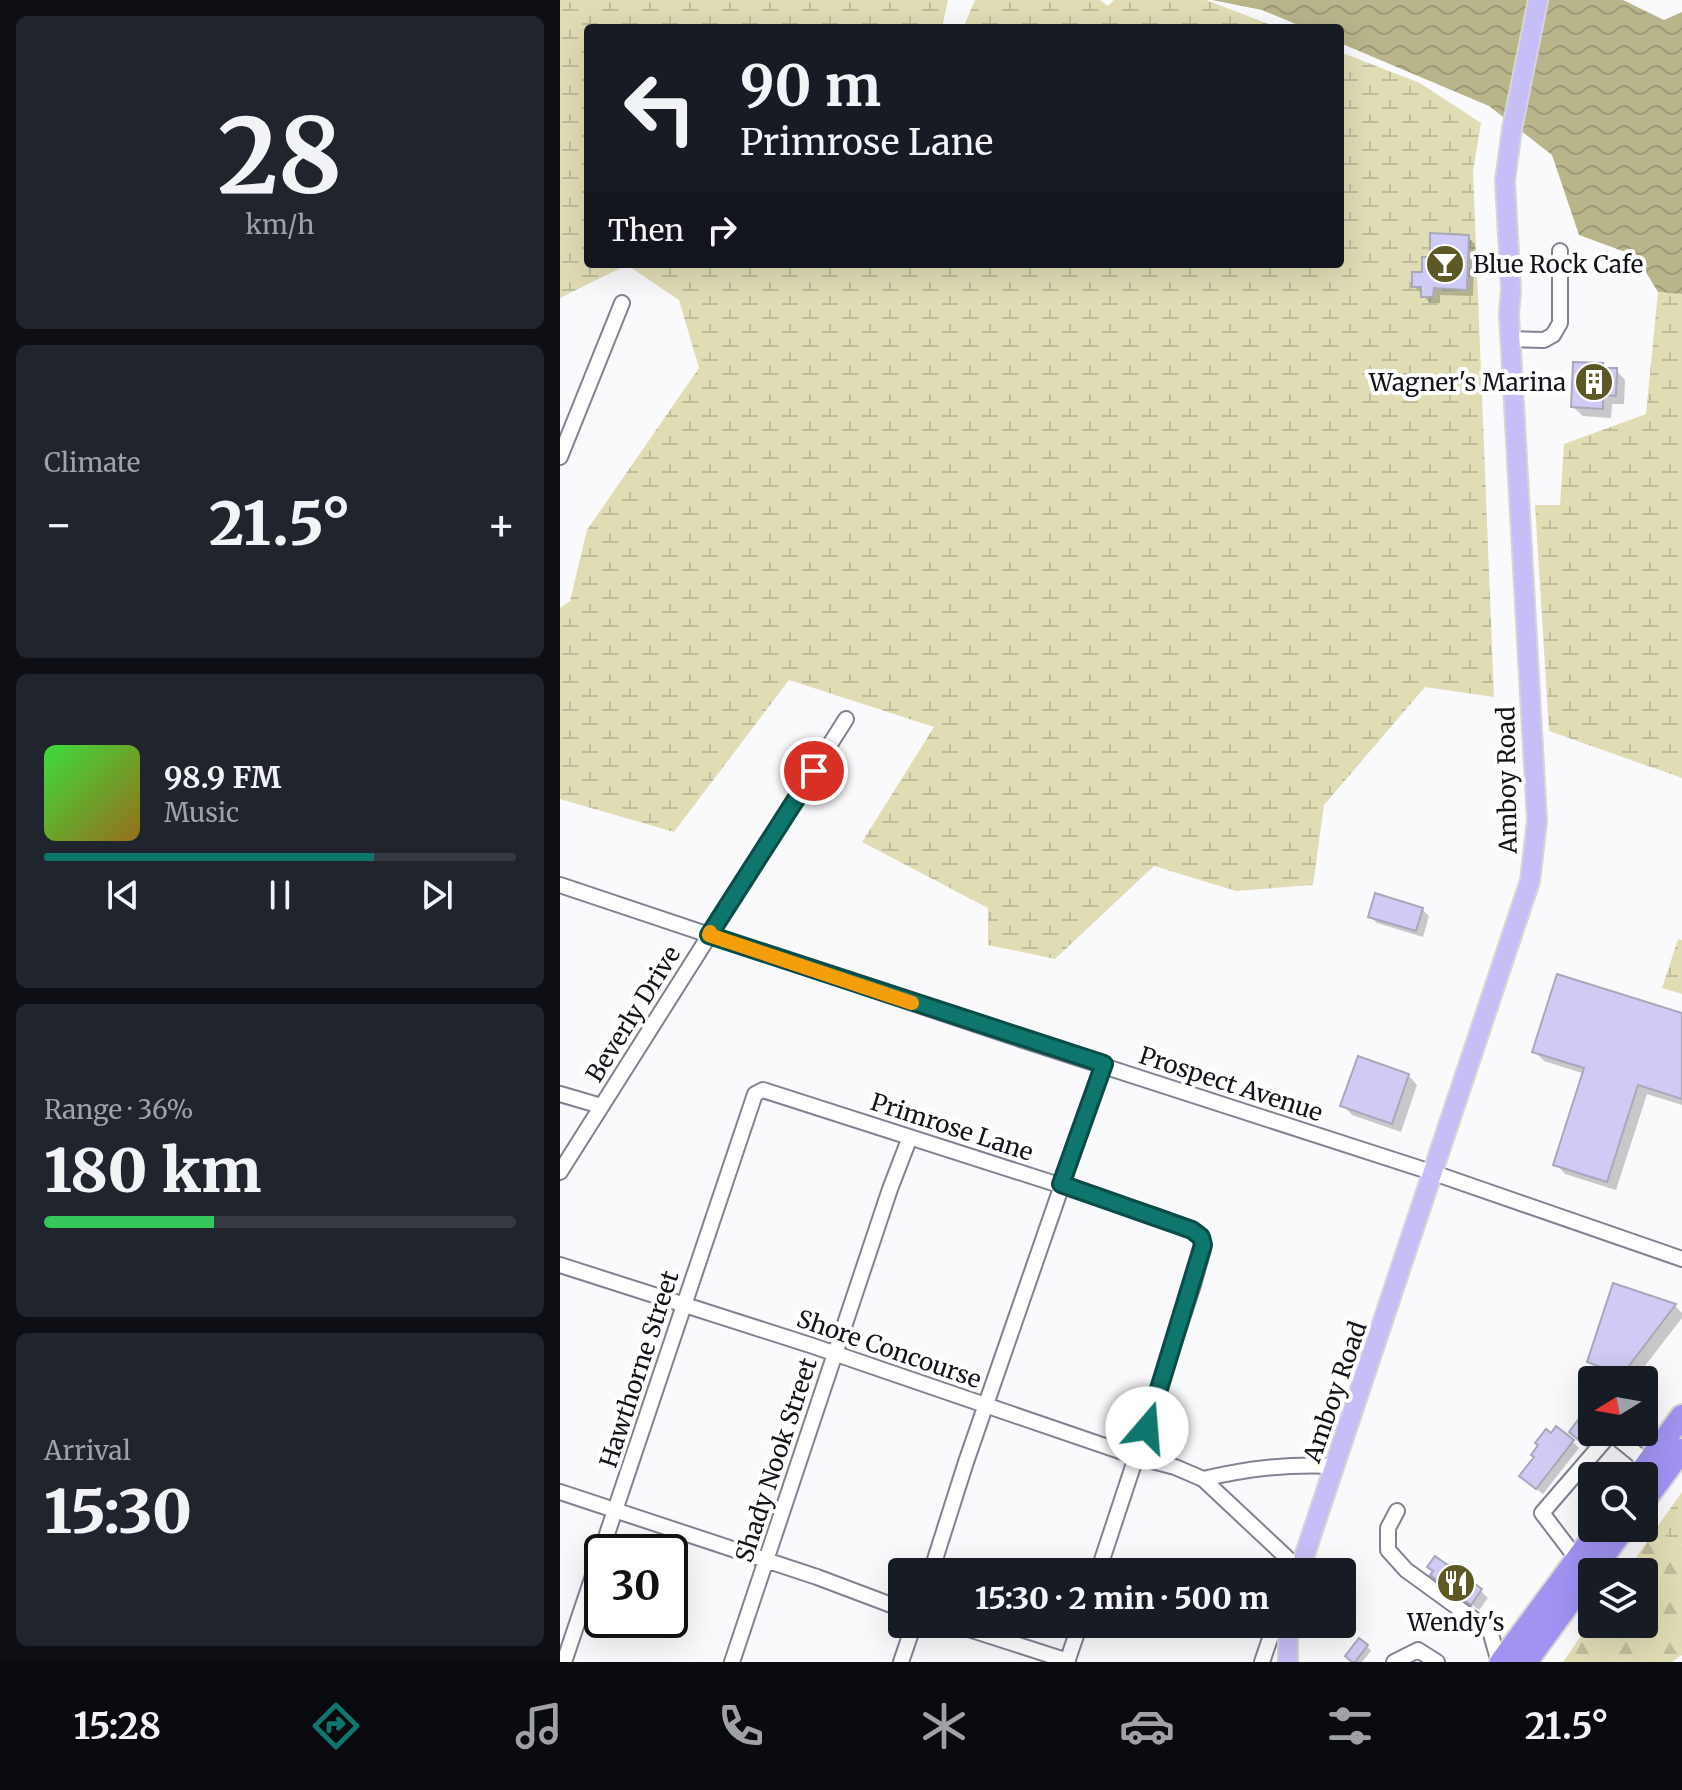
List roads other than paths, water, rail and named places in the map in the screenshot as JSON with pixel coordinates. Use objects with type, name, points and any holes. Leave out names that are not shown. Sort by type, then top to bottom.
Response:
[{"type":"highway","points":[[1648,1462],[1682,1416]]},
{"type":"highway","points":[[1658,1482],[1682,1450]]},
{"type":"highway","points":[[1500,1662],[1590,1542]]},
{"type":"highway","points":[[1526,1662],[1614,1542]]},
{"type":"main road","name":"Amboy Road","points":[[1304,1558],[1530,881],[1537,821],[1509,314],[1511,290],[1505,181],[1512,129],[1538,0]]},
{"type":"main road","points":[[1288,1638],[1288,1662]]},
{"type":"street","points":[[1511,339],[1544,340],[1553,335],[1560,323],[1560,251]]},
{"type":"street","points":[[560,457],[622,303]]},
{"type":"street","name":"Beverly Drive","points":[[560,1172],[846,719]]},
{"type":"street","name":"Prospect Avenue","points":[[560,885],[1434,1173],[1682,1259]]},
{"type":"street","points":[[936,1558],[1104,1064]]},
{"type":"street","name":"Primrose Lane","points":[[758,1091],[769,1091],[1061,1184],[1178,1224],[1201,1237],[1203,1249],[1137,1457]]},
{"type":"street","name":"Hawthorne Street","points":[[564,1662],[758,1091]]},
{"type":"street","points":[[560,1094],[601,1106]]},
{"type":"street","name":"Shady Nook Street","points":[[732,1662],[910,1137]]},
{"type":"street","name":"Shore Concourse","points":[[560,1265],[1175,1467],[1203,1479],[1286,1558]]},
{"type":"street","points":[[1586,1462],[1611,1433],[1637,1462]]},
{"type":"street","points":[[1103,1558],[1137,1457]]},
{"type":"street","points":[[1203,1479],[1292,1464],[1335,1466]]},
{"type":"street","points":[[1577,1559],[1542,1513],[1578,1471]]},
{"type":"street","points":[[560,1492],[767,1560],[888,1604]]},
{"type":"street","points":[[1397,1511],[1388,1528],[1388,1550],[1406,1570],[1490,1631],[1500,1662]]},
{"type":"street","points":[[901,1662],[909,1638]]},
{"type":"street","points":[[995,1638],[1068,1662],[1076,1638]]},
{"type":"street","points":[[1262,1662],[1270,1638]]},
{"type":"street","points":[[1394,1662],[1418,1650],[1437,1662]]},
{"type":"water","points":[[1212,0],[1623,0],[1664,20],[1682,12],[1682,294],[1658,292],[1636,256],[1579,235],[1552,155],[1489,106],[1344,45],[1344,24],[1295,24],[1262,10]]},
{"type":"place","name":"Blue Rock Cafe","points":[[1445,264]]},
{"type":"place","name":"Wagner's Marina","points":[[1594,382]]},
{"type":"place","name":"Wendy's","points":[[1456,1583]]}]
